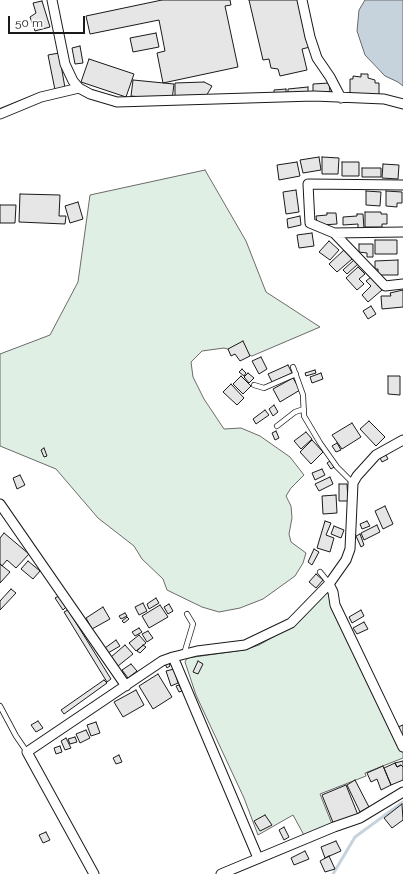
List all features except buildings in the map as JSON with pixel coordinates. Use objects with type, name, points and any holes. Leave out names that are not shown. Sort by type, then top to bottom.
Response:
[{"type":"street","points":[[52,0],[65,64],[73,81],[79,88],[90,94],[117,102],[314,96],[384,99],[403,104]]},
{"type":"street","points":[[302,0],[310,37],[317,58],[330,77],[341,98]]},
{"type":"street","points":[[0,114],[41,97],[79,88]]},
{"type":"street","points":[[403,185],[308,184],[310,223],[334,233],[403,232]]},
{"type":"street","points":[[334,233],[385,286],[403,284]]},
{"type":"street","points":[[94,874],[27,752],[162,661],[184,654],[245,645],[291,623],[329,584],[346,560],[350,549],[353,484],[364,467],[376,455],[403,440]]},
{"type":"street","points":[[0,504],[126,686]]},
{"type":"street","points":[[329,584],[333,592],[335,605],[373,682],[384,711],[403,747]]},
{"type":"street","points":[[173,657],[258,858]]},
{"type":"street","points":[[221,874],[334,827],[360,818],[403,792]]},
{"type":"lane","points":[[293,367],[303,394],[304,416],[320,443],[344,476],[353,484]]},
{"type":"lane","points":[[254,385],[264,388],[296,374]]},
{"type":"lane","points":[[277,426],[295,412],[304,410]]},
{"type":"lane","points":[[320,572],[329,584]]},
{"type":"lane","points":[[184,654],[194,624],[187,614]]},
{"type":"lane","points":[[0,706],[16,736],[27,752]]},
{"type":"green space","points":[[205,170],[246,241],[266,292],[320,327],[252,356],[224,348],[202,351],[191,362],[193,377],[204,399],[224,429],[241,428],[260,436],[290,457],[304,475],[291,488],[286,496],[291,506],[292,518],[289,534],[291,542],[306,553],[303,563],[295,576],[263,599],[240,608],[219,612],[202,607],[167,590],[163,579],[142,559],[134,546],[98,518],[56,469],[0,446],[0,354],[50,335],[78,282],[90,195]]},
{"type":"green space","points":[[329,590],[403,750],[403,758],[365,773],[366,776],[320,794],[332,824],[305,837],[293,815],[258,835],[244,798],[196,695],[185,662],[187,658],[244,650],[259,645],[299,622]]},
{"type":"shaded area","points":[[365,0],[403,0],[403,86],[385,76],[365,55],[357,31],[359,10]]},
{"type":"waterway","points":[[333,874],[355,837],[403,802]]}]
